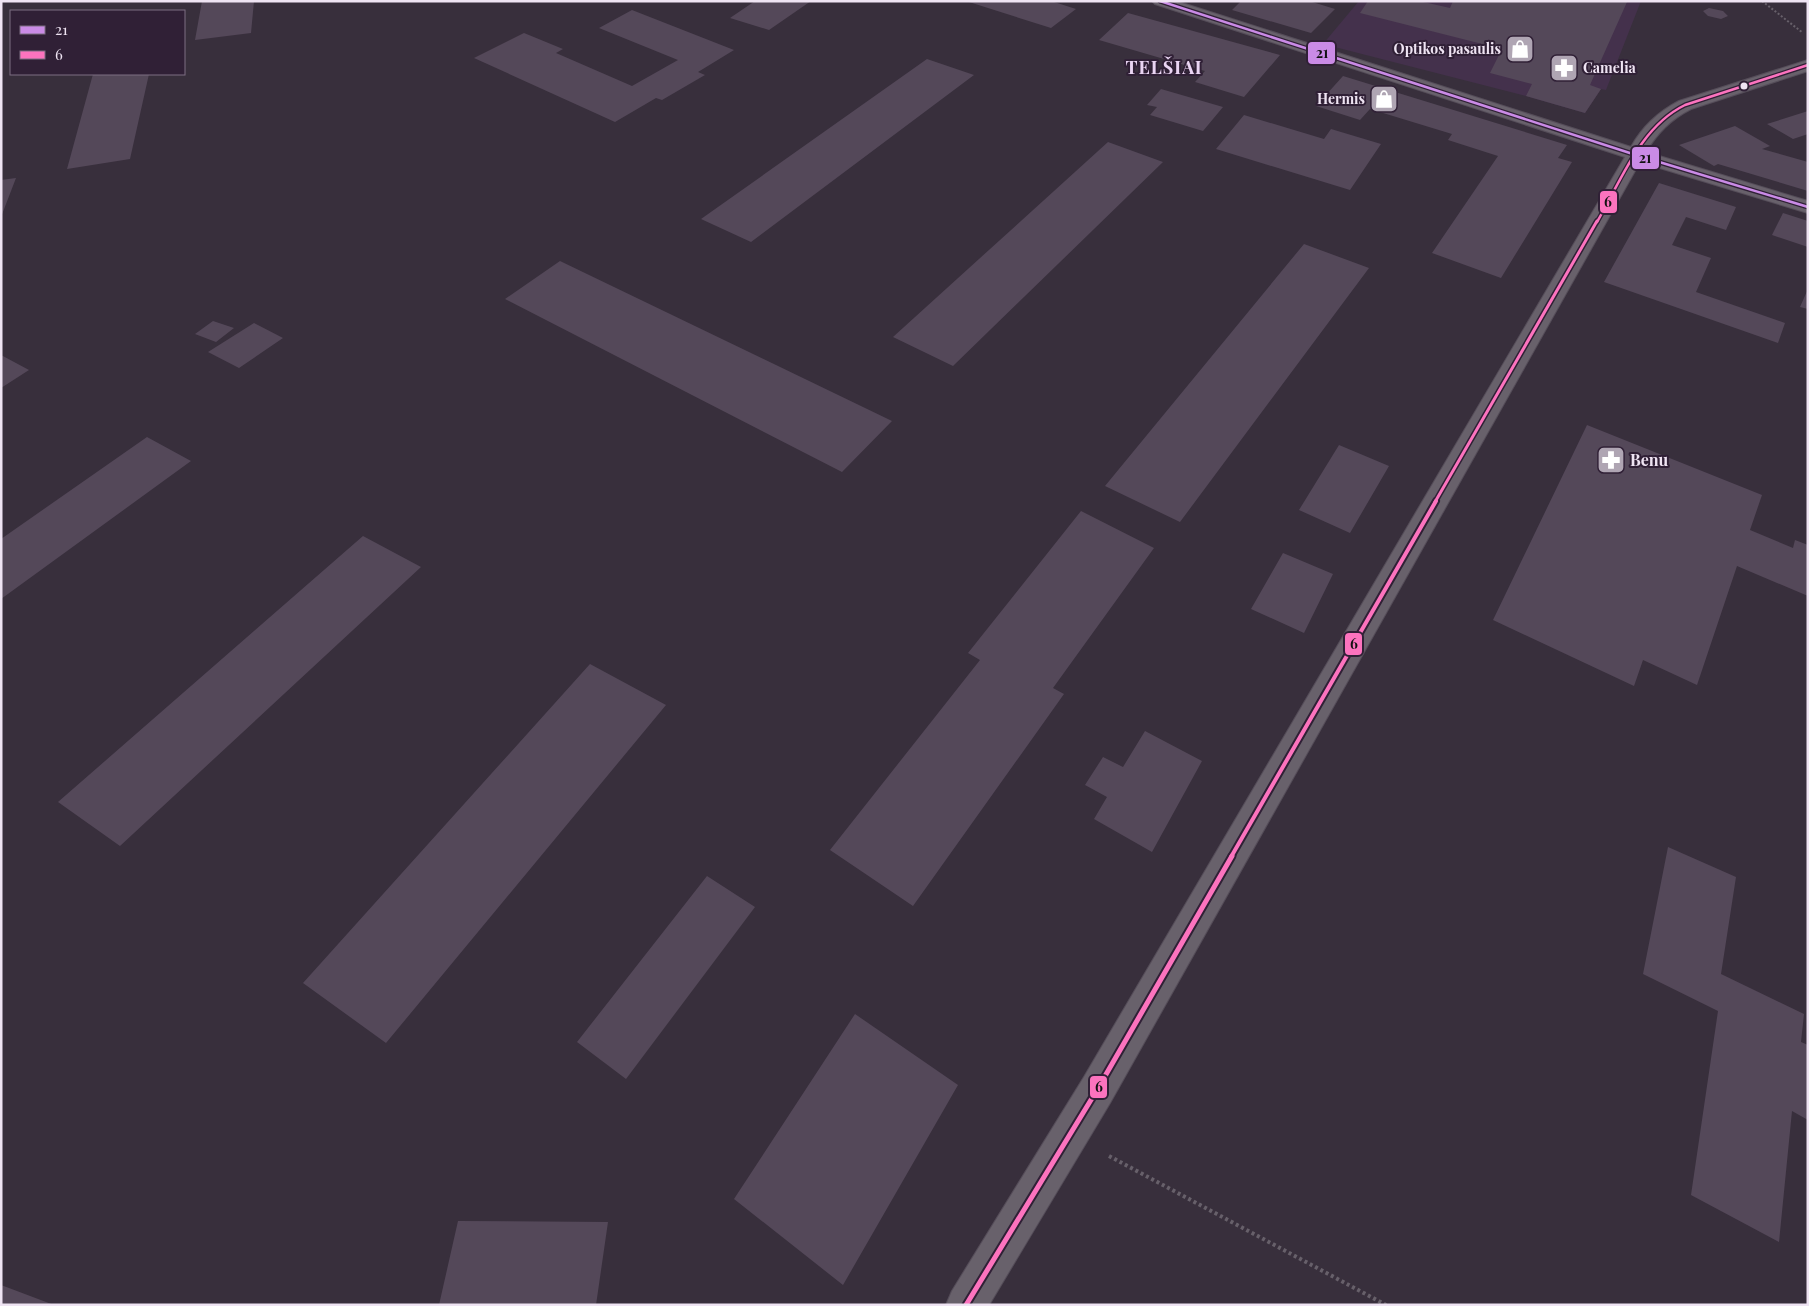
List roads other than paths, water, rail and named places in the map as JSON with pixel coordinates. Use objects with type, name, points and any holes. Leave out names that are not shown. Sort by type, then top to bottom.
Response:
[{"type":"street","points":[[1160,1],[1636,155],[1808,207]]},
{"type":"street","points":[[966,1305],[1069,1134],[1648,133],[1673,111],[1710,96],[1808,65]]},
{"type":"place","name":"Optikos pasaulis","points":[[1520,49]]},
{"type":"place","name":"Camelia","points":[[1564,68]]},
{"type":"place","name":"Hermis","points":[[1384,99]]},
{"type":"place","name":"Benu","points":[[1611,460]]},
{"type":"district","name":"TELŠIAI","points":[[1164,68]]}]
